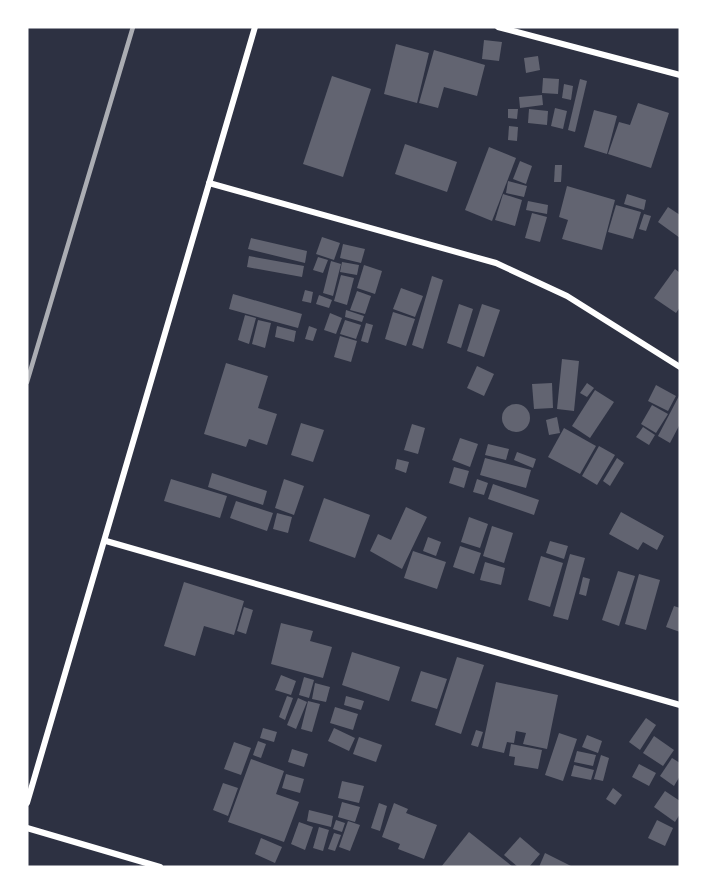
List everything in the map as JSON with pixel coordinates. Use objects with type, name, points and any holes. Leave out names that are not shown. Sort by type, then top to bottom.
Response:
[{"type":"street","points":[[27,802],[106,541],[255,27]]},
{"type":"street","points":[[498,27],[680,75]]},
{"type":"street","points":[[209,183],[496,263],[567,297],[680,367]]},
{"type":"street","points":[[106,541],[680,705]]},
{"type":"street","points":[[27,828],[160,867]]},
{"type":"building","points":[[484,40],[502,42],[499,61],[482,59]]},
{"type":"building","points":[[396,44],[429,53],[417,103],[384,94]]},
{"type":"building","points":[[434,50],[485,65],[477,96],[444,87],[438,108],[419,103]]},
{"type":"building","points":[[538,56],[540,70],[526,73],[524,58]]},
{"type":"building","points":[[332,76],[371,89],[343,177],[303,164]]},
{"type":"building","points":[[543,78],[559,79],[558,94],[542,93]]},
{"type":"building","points":[[580,79],[587,81],[575,132],[568,130]]},
{"type":"building","points":[[564,84],[573,86],[571,100],[562,98]]},
{"type":"building","points":[[542,95],[543,105],[520,108],[519,97]]},
{"type":"building","points":[[638,103],[669,113],[651,168],[608,154],[619,122],[630,125]]},
{"type":"building","points":[[555,108],[567,111],[563,129],[551,126]]},
{"type":"building","points":[[508,109],[518,109],[517,119],[508,118]]},
{"type":"building","points":[[529,109],[548,111],[547,125],[528,123]]},
{"type":"building","points":[[594,110],[617,116],[607,154],[584,147]]},
{"type":"building","points":[[509,126],[518,127],[517,141],[508,140]]},
{"type":"building","points":[[405,144],[457,162],[447,192],[395,174]]},
{"type":"building","points":[[489,147],[516,158],[492,221],[465,210]]},
{"type":"building","points":[[520,161],[532,166],[526,184],[513,179]]},
{"type":"building","points":[[555,165],[562,165],[561,182],[554,182]]},
{"type":"building","points":[[508,181],[527,186],[524,197],[506,193]]},
{"type":"building","points":[[567,186],[615,200],[602,250],[562,239],[568,220],[559,217]]},
{"type":"building","points":[[503,194],[522,200],[515,226],[495,220]]},
{"type":"building","points":[[627,194],[646,200],[644,210],[624,204]]},
{"type":"building","points":[[528,201],[548,205],[547,214],[526,210]]},
{"type":"building","points":[[616,205],[641,212],[633,239],[608,232]]},
{"type":"building","points":[[668,207],[680,215],[680,238],[658,222]]},
{"type":"building","points":[[532,213],[547,217],[540,242],[525,238]]},
{"type":"building","points":[[644,214],[651,216],[646,231],[639,229]]},
{"type":"building","points":[[322,237],[340,243],[334,260],[316,254]]},
{"type":"building","points":[[251,238],[307,251],[305,263],[248,249]]},
{"type":"building","points":[[343,244],[365,249],[361,263],[340,258]]},
{"type":"building","points":[[249,256],[304,266],[302,277],[247,267]]},
{"type":"building","points":[[318,257],[328,260],[323,273],[313,270]]},
{"type":"building","points":[[331,261],[341,264],[333,296],[323,293]]},
{"type":"building","points":[[342,262],[359,265],[357,275],[340,272]]},
{"type":"building","points":[[364,265],[382,271],[375,294],[357,288]]},
{"type":"building","points":[[675,269],[680,273],[680,307],[676,313],[654,298]]},
{"type":"building","points":[[341,275],[354,278],[347,305],[334,301]]},
{"type":"building","points":[[432,276],[443,280],[423,349],[412,345]]},
{"type":"building","points":[[401,288],[423,296],[415,317],[393,309]]},
{"type":"building","points":[[305,290],[313,292],[311,303],[302,301]]},
{"type":"building","points":[[357,291],[371,296],[365,314],[350,310]]},
{"type":"building","points":[[233,294],[302,314],[298,328],[229,309]]},
{"type":"building","points":[[319,295],[332,300],[329,308],[316,304]]},
{"type":"building","points":[[459,304],[473,309],[461,348],[447,343]]},
{"type":"building","points":[[482,304],[500,310],[484,357],[467,351]]},
{"type":"building","points":[[346,310],[364,316],[362,322],[345,317]]},
{"type":"building","points":[[393,312],[415,319],[406,346],[385,339]]},
{"type":"building","points":[[330,313],[342,318],[336,334],[324,330]]},
{"type":"building","points":[[245,315],[256,318],[249,344],[238,340]]},
{"type":"building","points":[[258,320],[271,323],[265,348],[252,344]]},
{"type":"building","points":[[345,320],[361,325],[356,339],[340,334]]},
{"type":"building","points":[[366,323],[373,325],[368,343],[361,341]]},
{"type":"building","points":[[277,326],[296,331],[294,342],[275,337]]},
{"type":"building","points":[[309,326],[317,329],[313,341],[305,339]]},
{"type":"building","points":[[340,336],[357,341],[351,362],[334,357]]},
{"type":"building","points":[[562,359],[579,361],[574,411],[557,409]]},
{"type":"building","points":[[226,363],[268,376],[258,408],[277,414],[267,445],[249,439],[246,447],[204,434]]},
{"type":"building","points":[[477,366],[494,374],[484,396],[467,388]]},
{"type":"building","points":[[552,383],[553,408],[534,409],[532,384]]},
{"type":"building","points":[[587,383],[594,388],[587,397],[580,393]]},
{"type":"building","points":[[656,385],[676,396],[668,411],[648,401]]},
{"type":"building","points":[[595,390],[614,402],[590,438],[572,426]]},
{"type":"building","points":[[680,394],[680,424],[670,443],[658,436]]},
{"type":"building","points":[[516,404],[526,408],[530,418],[526,428],[516,432],[506,428],[502,418],[506,408]]},
{"type":"building","points":[[652,405],[668,414],[656,433],[641,424]]},
{"type":"building","points":[[557,417],[560,433],[549,435],[546,420]]},
{"type":"building","points":[[301,423],[324,430],[313,462],[291,455]]},
{"type":"building","points":[[412,424],[425,428],[418,454],[404,450]]},
{"type":"building","points":[[643,427],[655,435],[649,445],[636,437]]},
{"type":"building","points":[[564,428],[596,446],[580,474],[548,457]]},
{"type":"building","points":[[460,438],[478,444],[470,467],[452,460]]},
{"type":"building","points":[[488,444],[509,449],[506,460],[485,455]]},
{"type":"building","points":[[599,446],[615,455],[597,485],[582,476]]},
{"type":"building","points":[[517,452],[536,459],[533,468],[514,460]]},
{"type":"building","points":[[485,458],[531,470],[526,488],[480,475]]},
{"type":"building","points":[[617,458],[624,463],[610,486],[603,481]]},
{"type":"building","points":[[397,459],[409,462],[406,473],[395,469]]},
{"type":"building","points":[[454,467],[469,471],[464,488],[449,483]]},
{"type":"building","points":[[212,473],[267,491],[263,505],[208,487]]},
{"type":"building","points":[[171,479],[227,496],[220,518],[164,501]]},
{"type":"building","points":[[284,479],[304,486],[294,515],[275,508]]},
{"type":"building","points":[[477,479],[488,483],[484,495],[473,492]]},
{"type":"building","points":[[493,484],[539,500],[534,515],[488,499]]},
{"type":"building","points":[[324,498],[370,515],[355,558],[309,541]]},
{"type":"building","points":[[236,501],[273,513],[267,531],[230,518]]},
{"type":"building","points":[[406,507],[427,517],[402,569],[370,551],[378,534],[391,540]]},
{"type":"building","points":[[621,512],[664,536],[657,550],[643,542],[638,550],[609,534]]},
{"type":"building","points":[[277,513],[292,517],[288,533],[273,529]]},
{"type":"building","points":[[469,517],[488,524],[480,548],[461,542]]},
{"type":"building","points":[[492,526],[513,533],[504,563],[483,556]]},
{"type":"building","points":[[428,537],[441,542],[436,556],[423,551]]},
{"type":"building","points":[[550,541],[568,546],[564,559],[546,553]]},
{"type":"building","points":[[460,546],[481,553],[474,574],[453,567]]},
{"type":"building","points":[[413,551],[446,562],[437,589],[404,578]]},
{"type":"building","points":[[570,554],[585,558],[568,620],[553,616]]},
{"type":"building","points":[[541,556],[563,563],[550,607],[528,600]]},
{"type":"building","points":[[485,562],[505,568],[501,585],[480,580]]},
{"type":"building","points":[[618,571],[635,576],[619,626],[602,620]]},
{"type":"building","points":[[639,574],[660,580],[646,630],[625,624]]},
{"type":"building","points":[[583,577],[590,579],[586,596],[579,594]]},
{"type":"building","points":[[184,582],[244,601],[234,635],[204,626],[195,656],[164,646]]},
{"type":"building","points":[[674,606],[680,608],[680,632],[666,627]]},
{"type":"building","points":[[244,607],[253,610],[246,634],[237,631]]},
{"type":"building","points":[[281,623],[313,631],[310,641],[332,647],[323,678],[271,664]]},
{"type":"building","points":[[352,652],[400,667],[389,701],[342,685]]},
{"type":"building","points":[[457,657],[484,665],[461,734],[435,725]]},
{"type":"building","points":[[421,671],[447,679],[437,709],[411,701]]},
{"type":"building","points":[[281,675],[296,681],[291,695],[275,690]]},
{"type":"building","points":[[304,677],[314,680],[309,698],[299,695]]},
{"type":"building","points":[[496,682],[558,695],[547,749],[523,744],[526,733],[516,731],[514,743],[507,742],[504,753],[482,748]]},
{"type":"building","points":[[315,683],[330,687],[326,702],[312,699]]},
{"type":"building","points":[[287,696],[293,698],[285,720],[279,717]]},
{"type":"building","points":[[346,696],[364,701],[361,710],[344,705]]},
{"type":"building","points":[[298,698],[307,702],[296,729],[287,725]]},
{"type":"building","points":[[308,701],[320,704],[312,732],[301,729]]},
{"type":"building","points":[[335,707],[358,714],[353,730],[330,723]]},
{"type":"building","points":[[646,718],[656,725],[640,750],[629,742]]},
{"type":"building","points":[[263,728],[277,732],[274,742],[260,738]]},
{"type":"building","points":[[334,728],[355,738],[349,751],[328,741]]},
{"type":"building","points":[[476,730],[483,732],[478,747],[471,745]]},
{"type":"building","points":[[559,733],[577,739],[563,781],[545,775]]},
{"type":"building","points":[[587,735],[602,741],[598,753],[582,747]]},
{"type":"building","points":[[654,736],[674,750],[663,766],[643,753]]},
{"type":"building","points":[[359,737],[382,745],[376,762],[353,754]]},
{"type":"building","points":[[258,741],[266,744],[261,758],[253,755]]},
{"type":"building","points":[[234,742],[251,748],[241,775],[224,769]]},
{"type":"building","points":[[511,744],[542,750],[538,769],[514,765],[515,757],[509,756]]},
{"type":"building","points":[[292,749],[308,754],[304,767],[288,762]]},
{"type":"building","points":[[577,751],[596,755],[593,766],[574,762]]},
{"type":"building","points":[[601,755],[609,758],[603,781],[594,779]]},
{"type":"building","points":[[672,758],[680,763],[680,776],[674,786],[660,776]]},
{"type":"building","points":[[251,759],[284,771],[276,794],[299,802],[284,842],[228,822]]},
{"type":"building","points":[[639,764],[656,773],[649,786],[632,777]]},
{"type":"building","points":[[574,765],[594,770],[591,780],[571,776]]},
{"type":"building","points":[[286,774],[304,779],[300,793],[282,788]]},
{"type":"building","points":[[342,781],[364,786],[359,803],[338,798]]},
{"type":"building","points":[[223,783],[238,788],[228,816],[213,810]]},
{"type":"building","points":[[613,788],[622,795],[615,805],[606,799]]},
{"type":"building","points":[[665,791],[680,801],[680,814],[675,822],[654,807]]},
{"type":"building","points":[[342,802],[360,807],[355,822],[338,817]]},
{"type":"building","points":[[379,803],[387,806],[380,831],[371,828]]},
{"type":"building","points":[[394,803],[408,809],[406,813],[437,825],[424,859],[398,849],[400,844],[382,837]]},
{"type":"building","points":[[309,810],[333,816],[331,827],[307,821]]},
{"type":"building","points":[[336,820],[345,823],[342,832],[333,829]]},
{"type":"building","points":[[657,820],[673,828],[665,846],[648,838]]},
{"type":"building","points":[[348,821],[360,825],[350,851],[339,847]]},
{"type":"building","points":[[299,822],[313,827],[305,850],[291,844]]},
{"type":"building","points":[[319,827],[329,830],[323,851],[313,848]]},
{"type":"building","points":[[469,832],[513,867],[441,867]]},
{"type":"building","points":[[334,833],[341,835],[335,851],[328,849]]},
{"type":"building","points":[[520,837],[540,854],[529,867],[518,867],[504,855]]},
{"type":"building","points":[[261,838],[282,847],[275,863],[255,854]]},
{"type":"building","points":[[545,853],[573,867],[539,867]]},
{"type":"railway","points":[[27,382],[133,27]]}]
